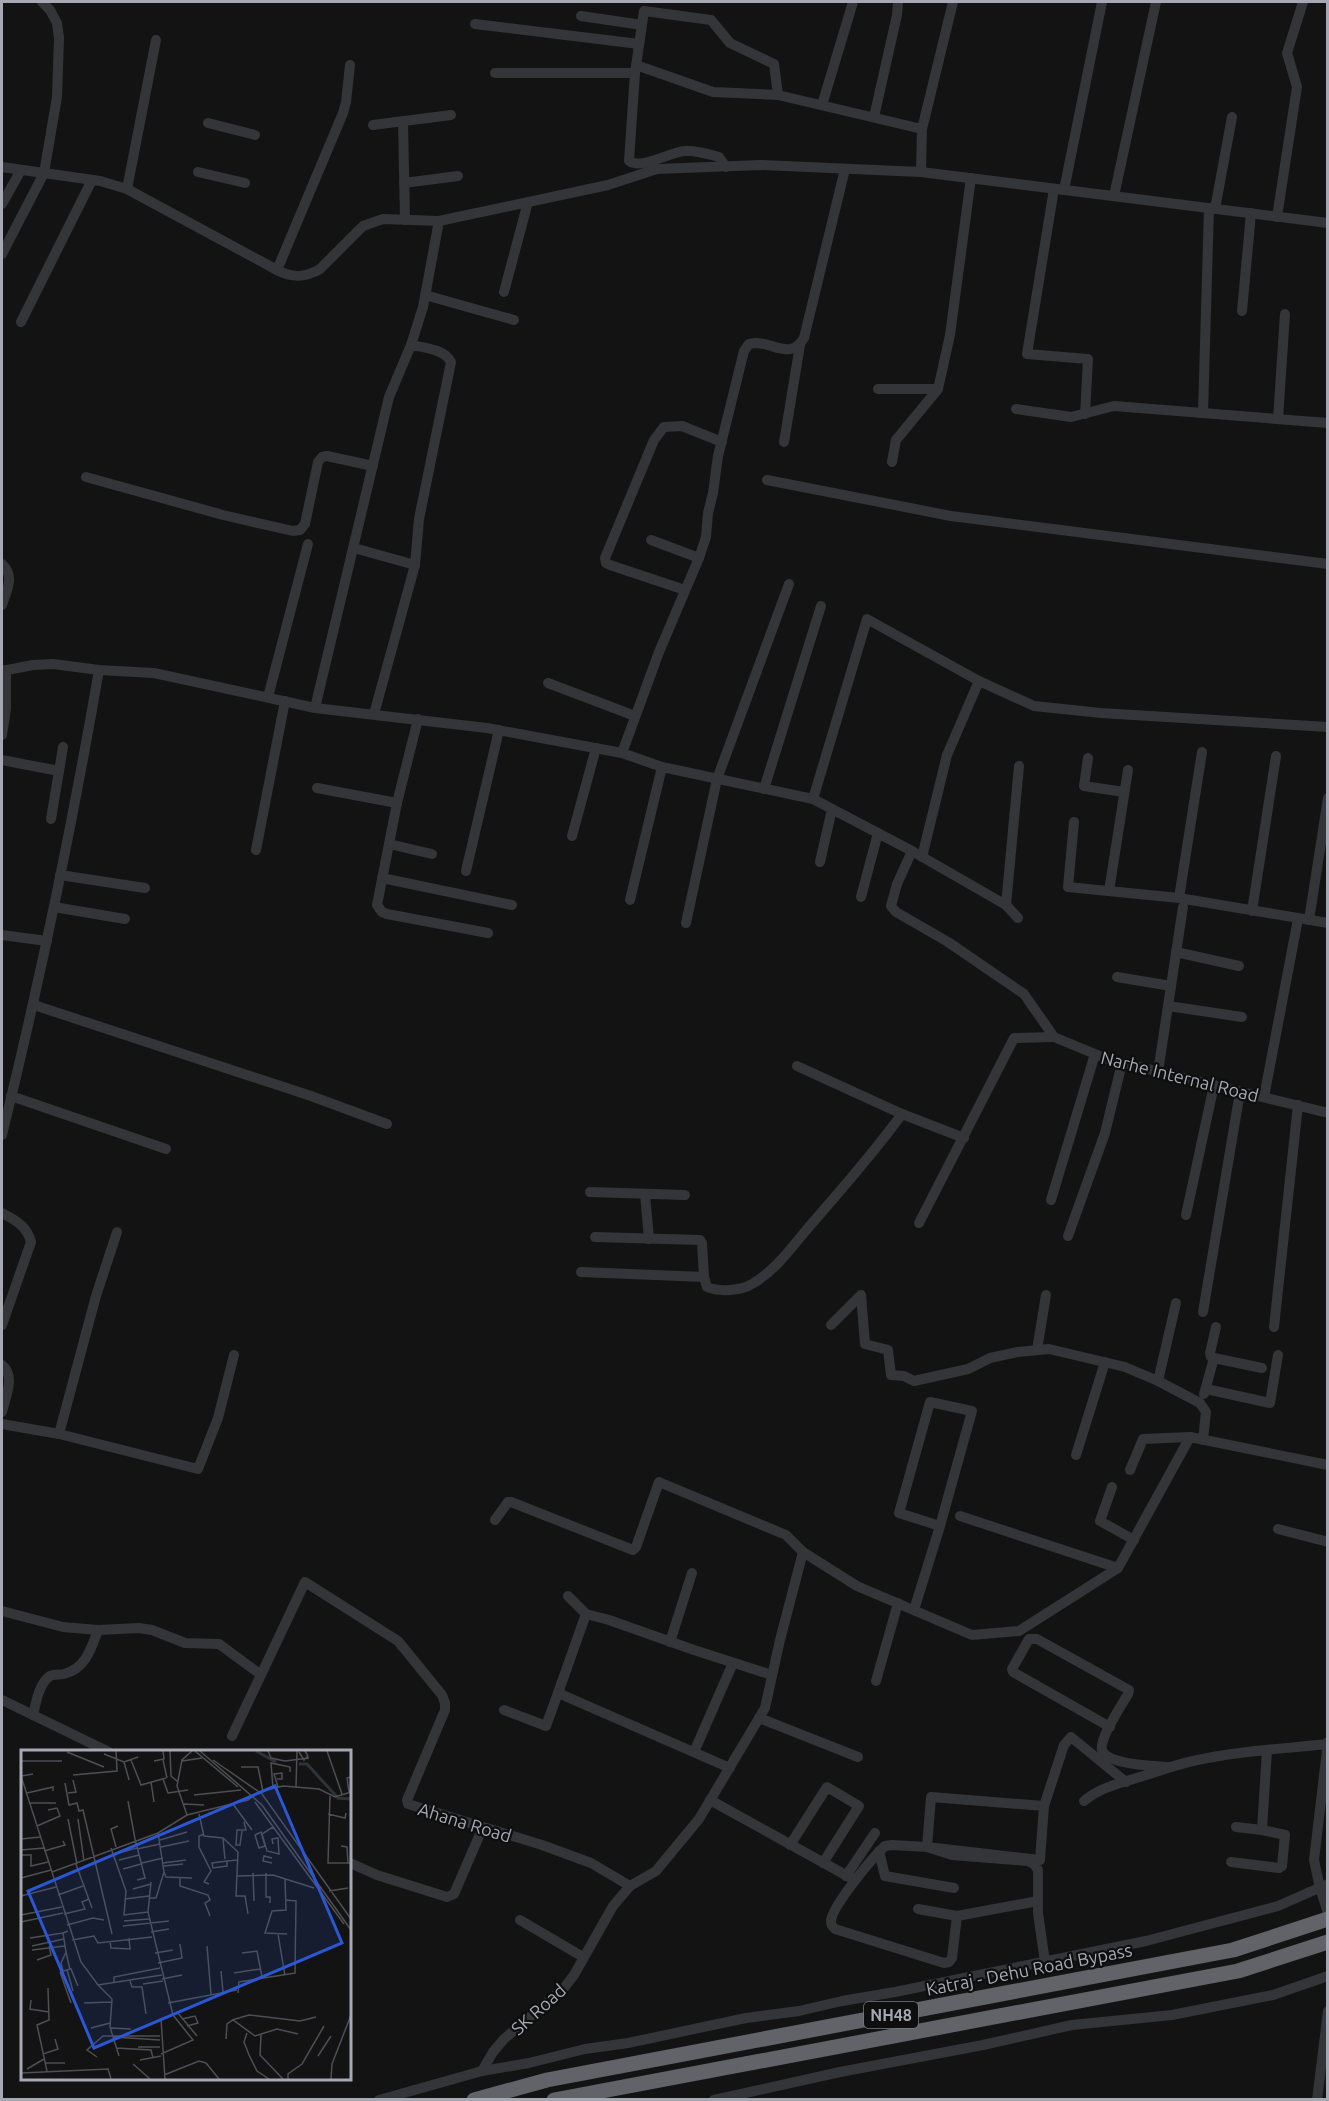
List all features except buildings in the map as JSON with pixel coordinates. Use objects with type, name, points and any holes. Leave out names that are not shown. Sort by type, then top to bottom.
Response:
[{"type":"highway","name":"Katraj - Dehu Road Bypass","points":[[474,2100],[547,2080],[1233,1950],[1328,1919]]},
{"type":"highway","name":"NH48","points":[[554,2100],[1238,1971],[1321,1944]]},
{"type":"street","points":[[2,254],[44,173],[57,97],[57,23],[50,10],[42,2]]},
{"type":"street","points":[[665,14],[667,2]]},
{"type":"street","points":[[822,105],[853,2]]},
{"type":"street","points":[[874,117],[898,2]]},
{"type":"street","points":[[921,172],[922,129],[953,2]]},
{"type":"street","points":[[1085,414],[1088,359],[1027,354],[1059,189],[1102,2]]},
{"type":"street","points":[[1114,196],[1156,2]]},
{"type":"street","points":[[1277,217],[1297,87],[1287,52],[1303,2]]},
{"type":"street","points":[[726,166],[719,157],[685,151],[656,158],[640,165],[634,165],[629,161],[635,69],[645,6],[665,14],[711,20],[730,43],[774,64],[778,94]]},
{"type":"street","points":[[581,16],[642,25]]},
{"type":"street","points":[[475,24],[639,44]]},
{"type":"street","points":[[128,189],[156,40]]},
{"type":"street","points":[[277,270],[343,113],[350,65]]},
{"type":"street","points":[[495,73],[635,69],[714,92],[778,94],[922,129]]},
{"type":"street","points":[[373,124],[451,115]]},
{"type":"street","points":[[1203,413],[1212,208],[1232,117]]},
{"type":"street","points":[[403,121],[405,220]]},
{"type":"street","points":[[208,123],[255,135]]},
{"type":"street","points":[[2,167],[92,180],[128,189],[294,277],[314,273],[363,226],[383,219],[439,221],[608,185],[657,169],[761,165],[921,172],[1328,223]]},
{"type":"street","points":[[784,442],[800,345],[804,338],[845,169]]},
{"type":"street","points":[[2,204],[21,170]]},
{"type":"street","points":[[198,172],[245,183]]},
{"type":"street","points":[[404,183],[458,176]]},
{"type":"street","points":[[892,462],[896,440],[938,389],[950,335],[971,178]]},
{"type":"street","points":[[21,322],[92,180]]},
{"type":"street","points":[[504,292],[528,202]]},
{"type":"street","points":[[1242,311],[1251,213]]},
{"type":"street","points":[[315,708],[389,397],[411,345],[425,295],[439,221]]},
{"type":"street","points":[[425,295],[514,320]]},
{"type":"street","points":[[1278,419],[1285,314]]},
{"type":"street","points":[[622,753],[706,537],[708,513],[722,442],[745,347],[757,343],[791,350],[800,345]]},
{"type":"street","points":[[374,714],[416,565],[419,519],[451,362],[442,353],[411,345]]},
{"type":"street","points":[[878,389],[938,389]]},
{"type":"street","points":[[1016,409],[1071,417],[1114,406],[1328,423]]},
{"type":"street","points":[[685,590],[610,565],[604,558],[654,440],[664,427],[682,426],[722,442]]},
{"type":"street","points":[[86,477],[223,516],[293,531],[300,530],[305,524],[318,462],[322,457],[327,456],[373,466]]},
{"type":"street","points":[[767,480],[951,516],[1328,564]]},
{"type":"street","points":[[651,540],[699,558]]},
{"type":"street","points":[[268,697],[308,544]]},
{"type":"street","points":[[354,548],[416,565]]},
{"type":"street","points":[[2,564],[8,572],[9,583],[2,605]]},
{"type":"street","points":[[686,923],[717,779],[789,584]]},
{"type":"street","points":[[764,789],[821,606]]},
{"type":"street","points":[[813,799],[867,620],[978,681],[1034,706],[1101,713],[1328,727]]},
{"type":"street","points":[[2,735],[4,671],[33,665],[53,664],[174,676],[315,708],[499,730],[622,753],[662,767],[813,799],[912,851],[1006,905],[1018,918]]},
{"type":"street","points":[[2,1135],[34,1005],[99,670]]},
{"type":"street","points":[[922,857],[947,755],[978,681]]},
{"type":"street","points":[[548,682],[635,716]]},
{"type":"street","points":[[256,850],[285,701]]},
{"type":"street","points":[[418,719],[397,803],[377,905],[382,912],[489,933]]},
{"type":"street","points":[[466,871],[499,730]]},
{"type":"street","points":[[51,819],[63,747]]},
{"type":"street","points":[[572,836],[596,748]]},
{"type":"street","points":[[1158,1072],[1202,752]]},
{"type":"street","points":[[1252,910],[1276,756]]},
{"type":"street","points":[[1088,758],[1083,786],[1124,792]]},
{"type":"street","points":[[2,760],[59,771]]},
{"type":"street","points":[[1006,905],[1019,766]]},
{"type":"street","points":[[630,900],[662,767]]},
{"type":"street","points":[[1109,891],[1128,770]]},
{"type":"street","points":[[317,788],[397,803]]},
{"type":"street","points":[[1264,1097],[1304,919],[1328,798]]},
{"type":"street","points":[[820,862],[832,809]]},
{"type":"street","points":[[1074,822],[1068,887],[1252,910],[1328,923]]},
{"type":"street","points":[[861,897],[878,833]]},
{"type":"street","points":[[389,844],[432,854]]},
{"type":"street","points":[[912,851],[897,884],[891,906],[896,912],[948,942],[1024,994],[1054,1037]]},
{"type":"street","points":[[60,875],[145,888]]},
{"type":"street","points":[[382,878],[512,905]]},
{"type":"street","points":[[54,907],[125,919]]},
{"type":"street","points":[[2,935],[47,941]]},
{"type":"street","points":[[1176,952],[1239,966]]},
{"type":"street","points":[[1117,977],[1171,986]]},
{"type":"street","points":[[34,1005],[311,1096],[387,1124]]},
{"type":"street","points":[[1168,1006],[1242,1017]]},
{"type":"street","points":[[919,1223],[1014,1038],[1054,1037]]},
{"type":"street","name":"Narhe Internal Road","points":[[1054,1037],[1122,1063],[1328,1113]]},
{"type":"street","points":[[1051,1200],[1095,1054]]},
{"type":"street","points":[[1068,1236],[1105,1133],[1122,1063]]},
{"type":"street","points":[[797,1066],[902,1114],[964,1138]]},
{"type":"street","points":[[1186,1215],[1214,1085]]},
{"type":"street","points":[[1203,1312],[1240,1092]]},
{"type":"street","points":[[11,1096],[166,1149]]},
{"type":"street","points":[[1274,1327],[1298,1106]]},
{"type":"street","points":[[594,1236],[700,1240],[707,1287],[734,1289],[751,1285],[775,1266],[844,1187],[902,1114]]},
{"type":"street","points":[[590,1192],[685,1195]]},
{"type":"street","points":[[645,1194],[649,1239]]},
{"type":"street","points":[[2,1213],[24,1227],[31,1242],[2,1325]]},
{"type":"street","points":[[59,1434],[96,1296],[117,1232]]},
{"type":"street","points":[[581,1272],[704,1277]]},
{"type":"street","points":[[831,1325],[861,1295],[865,1344],[888,1350],[891,1375],[904,1376],[914,1381],[968,1369],[990,1358],[1049,1349],[1125,1367],[1200,1403],[1206,1412],[1203,1440]]},
{"type":"street","points":[[1037,1350],[1046,1295]]},
{"type":"street","points":[[1158,1381],[1176,1303]]},
{"type":"street","points":[[1216,1327],[1211,1356],[1262,1368]]},
{"type":"street","points":[[2,1424],[59,1434],[198,1469],[218,1418],[234,1355]]},
{"type":"street","points":[[1206,1389],[1270,1403],[1278,1355]]},
{"type":"street","points":[[1200,1403],[1214,1358]]},
{"type":"street","points":[[1076,1455],[1105,1362]]},
{"type":"street","points":[[2,1365],[8,1371],[10,1378],[2,1412]]},
{"type":"street","points":[[914,1610],[940,1526],[972,1411],[930,1402],[899,1513],[940,1526]]},
{"type":"street","points":[[495,1520],[509,1502],[633,1550],[659,1482],[786,1535],[803,1552],[857,1586],[972,1635],[1019,1631],[1118,1568],[1190,1437]]},
{"type":"street","points":[[1130,1470],[1143,1439],[1190,1437],[1328,1465]]},
{"type":"street","points":[[1112,1487],[1100,1521],[1134,1540]]},
{"type":"street","points":[[960,1516],[1118,1568]]},
{"type":"street","points":[[1278,1529],[1328,1542]]},
{"type":"street","points":[[630,1886],[656,1871],[699,1819],[765,1708],[803,1552]]},
{"type":"street","points":[[670,1642],[692,1573]]},
{"type":"street","name":"Ahana Road","points":[[260,1674],[305,1582],[398,1641],[442,1695],[445,1710],[407,1800],[408,1804],[591,1863],[630,1886]]},
{"type":"street","points":[[568,1596],[586,1614],[772,1675]]},
{"type":"street","points":[[876,1681],[898,1603]]},
{"type":"street","points":[[2,1611],[63,1627],[98,1630],[139,1628],[152,1630],[185,1643],[219,1644],[260,1674],[232,1736]]},
{"type":"street","points":[[504,1710],[546,1726],[586,1614]]},
{"type":"street","points":[[33,1715],[42,1684],[51,1675],[66,1674],[82,1665],[98,1630]]},
{"type":"street","points":[[1110,1726],[1013,1672],[1012,1669],[1029,1639],[1037,1639],[1126,1688],[1128,1694],[1102,1746],[1102,1751],[1106,1756],[1119,1761],[1169,1767]]},
{"type":"street","points":[[694,1752],[734,1663]]},
{"type":"street","points":[[558,1693],[730,1768]]},
{"type":"street","points":[[2,1700],[106,1750]]},
{"type":"street","points":[[759,1718],[858,1758]]},
{"type":"street","points":[[957,1916],[952,1958],[949,1962],[944,1963],[835,1929],[831,1918],[844,1894],[885,1846],[927,1847],[1040,1860],[1044,1806],[1064,1745],[1071,1737],[1126,1782]]},
{"type":"street","points":[[1084,1801],[1093,1793],[1169,1767],[1236,1753],[1327,1743],[1314,1860],[1324,1886],[1328,1913]]},
{"type":"street","points":[[1262,1830],[1267,1750]]},
{"type":"street","points":[[790,1845],[827,1787],[859,1806],[823,1863]]},
{"type":"street","points":[[927,1847],[932,1797],[1044,1806]]},
{"type":"street","points":[[710,1800],[848,1877],[875,1833]]},
{"type":"street","points":[[351,1863],[377,1875],[447,1897],[454,1894],[458,1887],[483,1827]]},
{"type":"street","points":[[1231,1862],[1279,1868],[1282,1866],[1285,1834],[1236,1827]]},
{"type":"street","points":[[927,1847],[952,1855],[1028,1861],[1034,1864],[1038,1870],[1038,1901],[1045,1962]]},
{"type":"street","points":[[879,1851],[885,1876],[954,1888]]},
{"type":"street","name":"SK Road","points":[[482,2071],[504,2039],[564,1988],[574,1975],[613,1906],[630,1886]]},
{"type":"street","points":[[385,2099],[482,2071],[529,2063],[585,2049],[628,2043],[746,2018],[799,2011],[1146,1941],[1278,1906],[1324,1886]]},
{"type":"street","points":[[918,1909],[957,1916],[1038,1901]]},
{"type":"street","points":[[520,1920],[583,1957]]},
{"type":"street","points":[[714,2100],[1072,2025],[1172,2015],[1273,1995],[1328,1976]]},
{"type":"street","points":[[1317,2100],[1324,2080],[1328,2012]]}]
